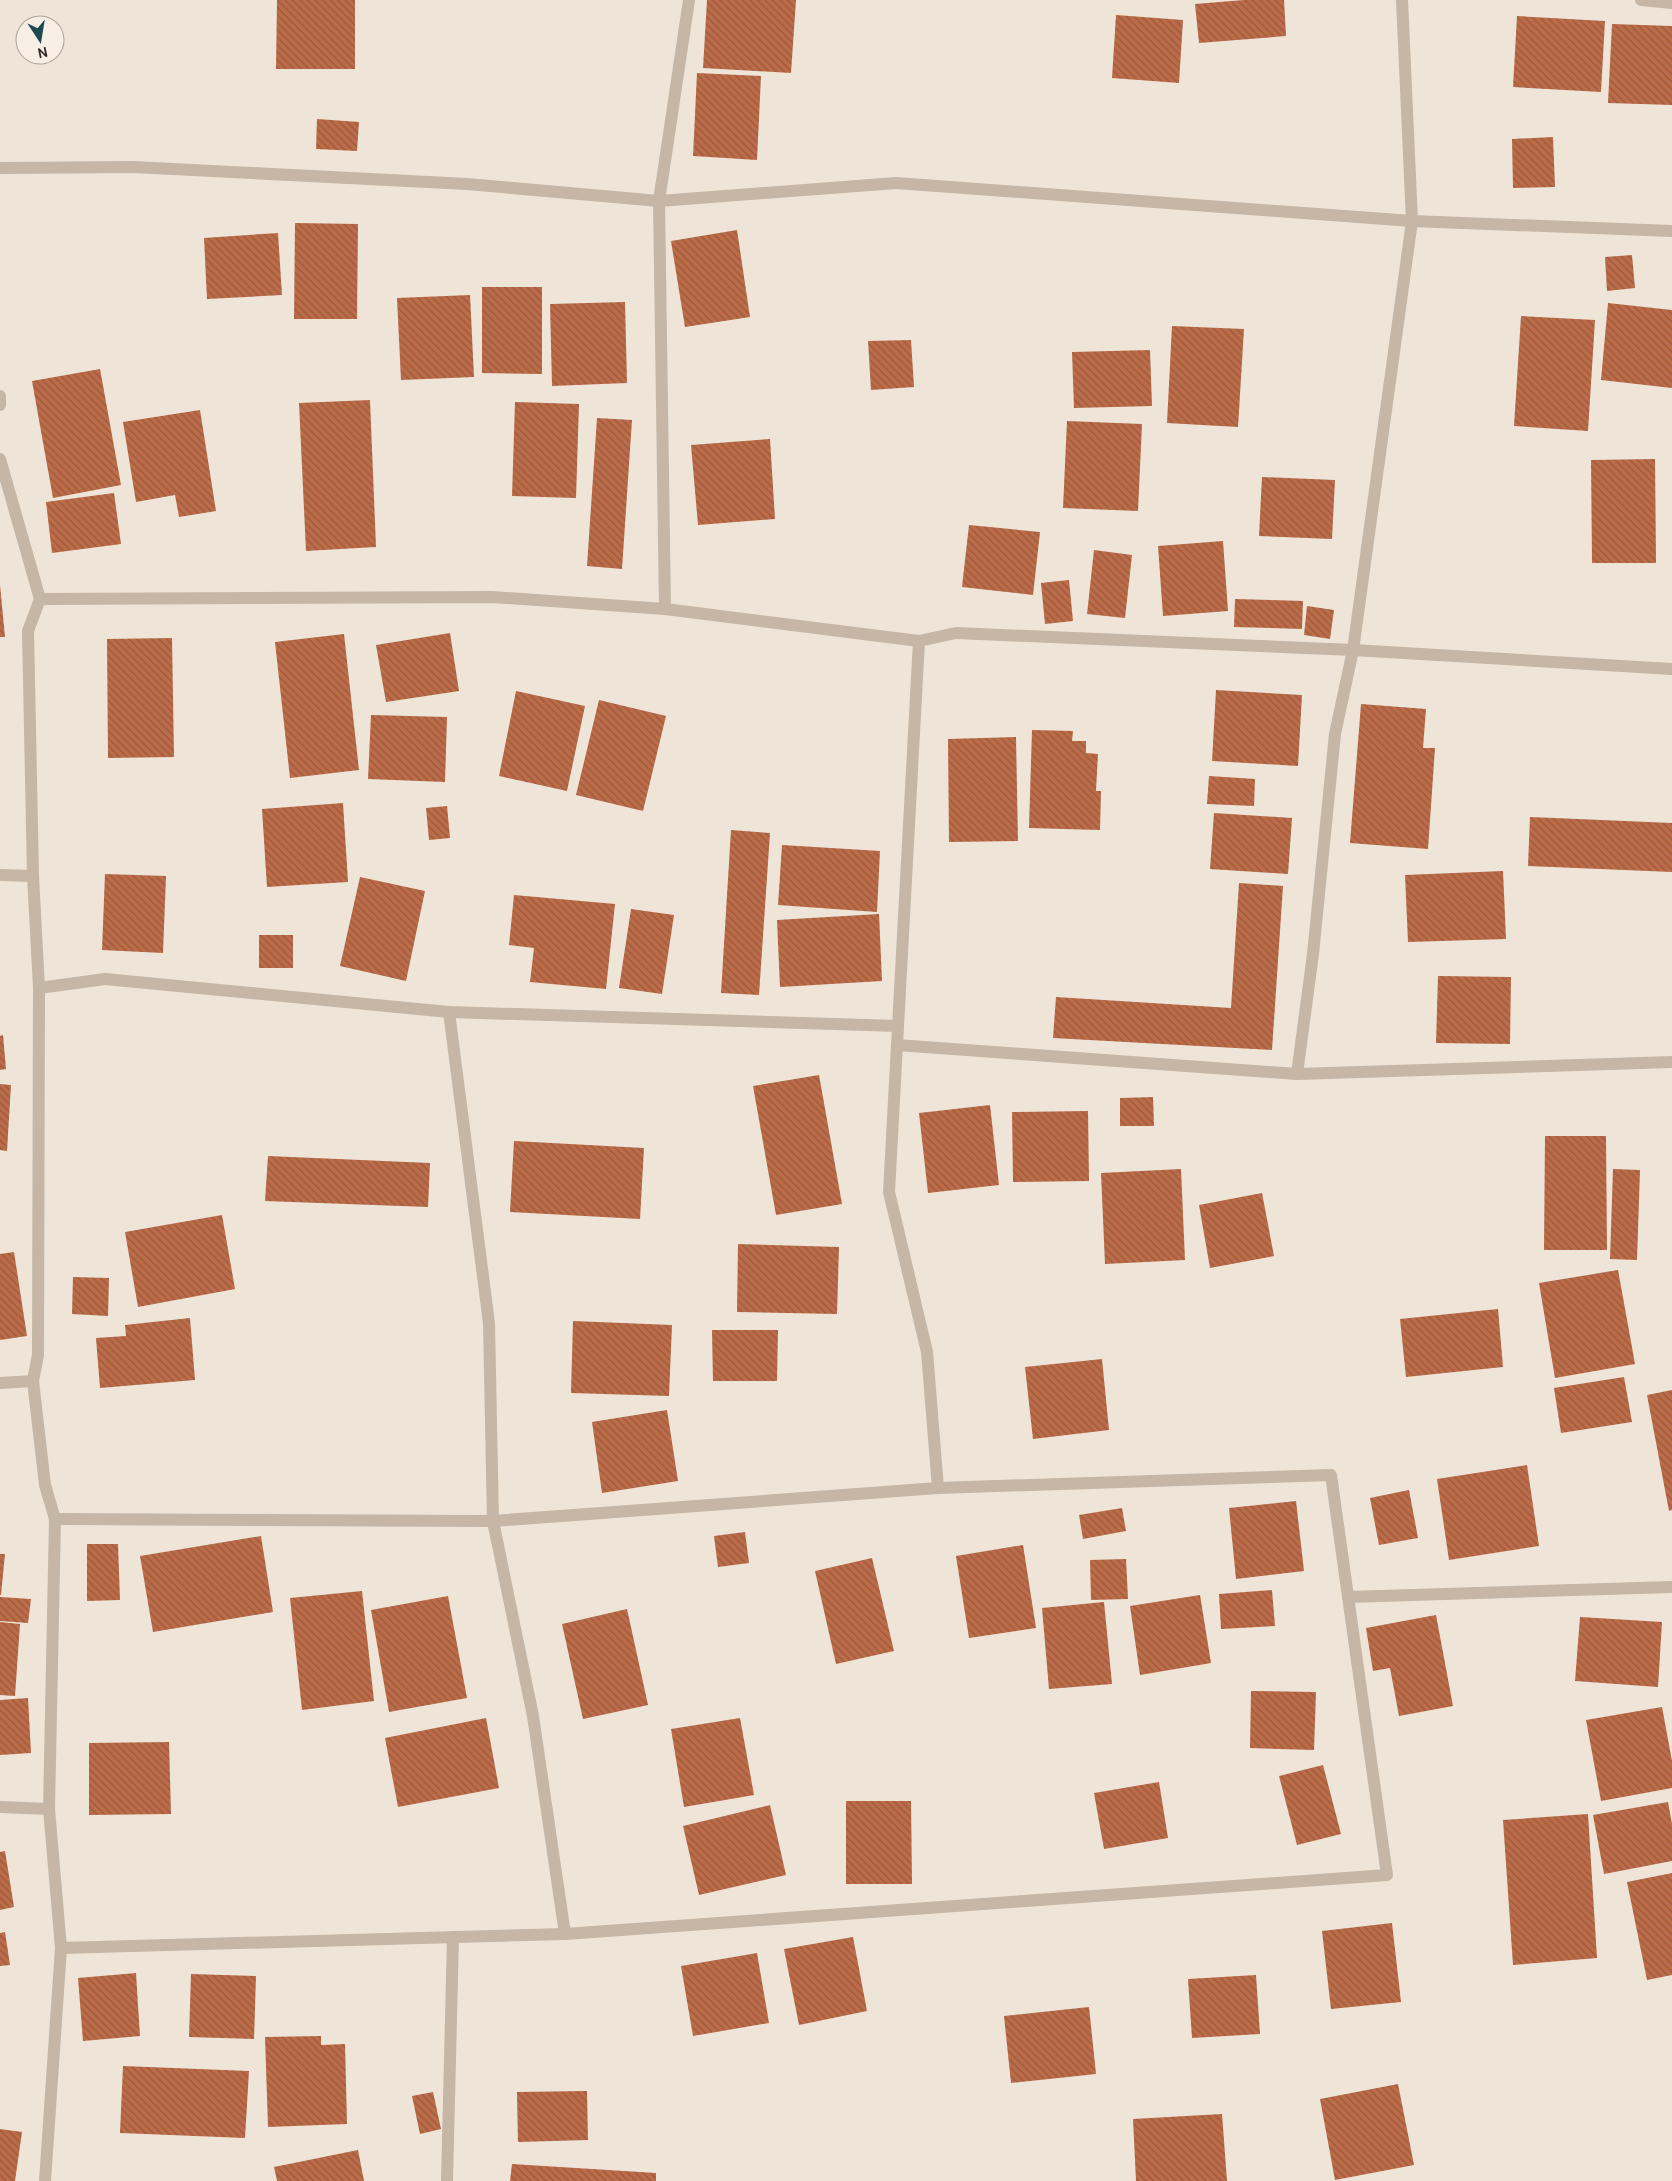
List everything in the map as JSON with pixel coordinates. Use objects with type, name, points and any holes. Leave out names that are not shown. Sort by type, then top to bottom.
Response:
[{"type":"street","points":[[665,609],[659,201],[689,0]]},
{"type":"street","points":[[1297,1074],[1313,954],[1335,734],[1353,650],[1412,221],[1402,0]]},
{"type":"street","points":[[1641,0],[1672,4]]},
{"type":"street","points":[[0,168],[134,167],[418,181],[659,201],[896,183],[1412,221],[1672,231]]},
{"type":"street","points":[[0,396],[0,405]]},
{"type":"street","points":[[0,459],[40,599],[28,631],[33,876],[39,988],[38,1355],[33,1381],[45,1486],[55,1519],[49,1809],[61,1948],[45,2181]]},
{"type":"street","points":[[40,599],[492,597],[665,609],[919,641],[956,633],[1353,650],[1672,668]]},
{"type":"street","points":[[919,641],[889,1192],[927,1352],[938,1488]]},
{"type":"street","points":[[0,875],[33,876]]},
{"type":"street","points":[[39,988],[105,979],[449,1012],[898,1026]]},
{"type":"street","points":[[449,1012],[488,1323],[493,1521],[533,1716],[565,1934]]},
{"type":"street","points":[[897,1045],[1297,1074],[1672,1062]]},
{"type":"street","points":[[0,1383],[33,1381]]},
{"type":"street","points":[[55,1519],[493,1521],[938,1488],[1331,1475],[1387,1874],[565,1934],[61,1948]]},
{"type":"street","points":[[1348,1597],[1672,1587]]},
{"type":"street","points":[[0,1806],[49,1809]]},
{"type":"street","points":[[447,2181],[453,1937]]},
{"type":"building","points":[[277,0],[355,0],[355,69],[276,69]]},
{"type":"building","points":[[707,0],[796,0],[791,73],[703,68]]},
{"type":"building","points":[[1244,0],[1284,0],[1286,36],[1199,43],[1195,4]]},
{"type":"building","points":[[1116,15],[1183,20],[1179,83],[1112,78]]},
{"type":"building","points":[[1517,16],[1605,21],[1601,92],[1513,87]]},
{"type":"building","points":[[1612,24],[1672,26],[1672,105],[1608,103]]},
{"type":"building","points":[[697,73],[761,76],[757,160],[693,156]]},
{"type":"building","points":[[317,119],[359,122],[357,151],[316,149]]},
{"type":"building","points":[[1553,137],[1555,187],[1513,188],[1512,139]]},
{"type":"building","points":[[295,223],[358,224],[357,319],[294,319]]},
{"type":"building","points":[[737,230],[750,317],[685,327],[671,241]]},
{"type":"building","points":[[278,233],[282,295],[207,299],[204,238]]},
{"type":"building","points":[[1632,255],[1635,288],[1607,291],[1605,257]]},
{"type":"building","points":[[482,287],[542,287],[542,374],[482,373]]},
{"type":"building","points":[[470,295],[474,377],[401,380],[397,298]]},
{"type":"building","points":[[625,302],[627,383],[552,386],[550,304]]},
{"type":"building","points":[[1608,303],[1672,310],[1672,388],[1601,380]]},
{"type":"building","points":[[1521,316],[1595,320],[1588,431],[1514,426]]},
{"type":"building","points":[[1172,326],[1244,329],[1238,427],[1167,423]]},
{"type":"building","points":[[911,340],[914,387],[871,390],[868,341]]},
{"type":"building","points":[[1150,350],[1152,406],[1074,408],[1072,352]]},
{"type":"building","points":[[100,369],[121,485],[53,498],[32,381]]},
{"type":"building","points":[[370,400],[376,547],[306,551],[299,403]]},
{"type":"building","points":[[515,402],[579,404],[576,498],[512,496]]},
{"type":"building","points":[[200,410],[216,511],[179,517],[175,495],[136,502],[123,422]]},
{"type":"building","points":[[597,418],[632,420],[622,569],[587,566]]},
{"type":"building","points":[[1067,421],[1142,424],[1138,511],[1063,508]]},
{"type":"building","points":[[770,439],[775,519],[698,525],[691,445]]},
{"type":"building","points":[[1655,459],[1656,563],[1592,563],[1591,460]]},
{"type":"building","points":[[1262,477],[1335,480],[1332,539],[1259,536]]},
{"type":"building","points":[[114,493],[121,544],[52,553],[46,502]]},
{"type":"building","points":[[969,525],[1040,532],[1033,595],[962,587]]},
{"type":"building","points":[[1223,541],[1228,611],[1163,616],[1158,546]]},
{"type":"building","points":[[1094,550],[1132,555],[1125,618],[1087,614]]},
{"type":"building","points":[[1069,580],[1073,621],[1045,624],[1041,583]]},
{"type":"building","points":[[0,585],[5,637],[0,637]]},
{"type":"building","points":[[1235,599],[1303,601],[1302,629],[1234,627]]},
{"type":"building","points":[[1307,606],[1334,610],[1330,639],[1304,635]]},
{"type":"building","points":[[450,633],[459,691],[386,702],[376,645]]},
{"type":"building","points":[[344,634],[359,770],[290,778],[275,642]]},
{"type":"building","points":[[172,638],[174,757],[108,758],[107,639]]},
{"type":"building","points":[[1216,690],[1302,695],[1298,766],[1212,761]]},
{"type":"building","points":[[516,691],[585,706],[567,791],[499,776]]},
{"type":"building","points":[[599,700],[666,716],[643,811],[576,795]]},
{"type":"building","points":[[1361,704],[1426,709],[1423,748],[1435,748],[1428,849],[1350,843]]},
{"type":"building","points":[[371,715],[447,717],[445,782],[368,779]]},
{"type":"building","points":[[1032,730],[1073,731],[1072,741],[1086,741],[1086,753],[1098,754],[1096,791],[1101,791],[1100,830],[1029,828]]},
{"type":"building","points":[[1016,737],[1018,841],[949,842],[948,739]]},
{"type":"building","points":[[1209,776],[1255,779],[1254,806],[1207,804]]},
{"type":"building","points":[[343,803],[348,882],[267,887],[262,809]]},
{"type":"building","points":[[447,806],[450,838],[429,840],[426,808]]},
{"type":"building","points":[[1214,813],[1292,818],[1288,874],[1210,869]]},
{"type":"building","points":[[1530,817],[1672,823],[1672,872],[1528,866]]},
{"type":"building","points":[[731,830],[770,833],[759,995],[721,993]]},
{"type":"building","points":[[782,845],[880,851],[877,912],[778,905]]},
{"type":"building","points":[[1503,871],[1506,939],[1408,942],[1405,875]]},
{"type":"building","points":[[105,874],[166,876],[163,953],[102,950]]},
{"type":"building","points":[[360,877],[425,891],[406,981],[340,966]]},
{"type":"building","points":[[1239,883],[1283,886],[1272,1050],[1053,1038],[1056,997],[1231,1008]]},
{"type":"building","points":[[514,895],[615,904],[606,989],[530,982],[534,948],[509,945]]},
{"type":"building","points":[[631,909],[674,915],[662,994],[619,988]]},
{"type":"building","points":[[879,914],[882,981],[780,987],[777,920]]},
{"type":"building","points":[[259,935],[293,935],[293,968],[259,968]]},
{"type":"building","points":[[1438,976],[1511,977],[1510,1044],[1436,1043]]},
{"type":"building","points":[[3,1035],[6,1069],[0,1070],[0,1036]]},
{"type":"building","points":[[819,1075],[842,1204],[776,1215],[753,1086]]},
{"type":"building","points":[[0,1084],[11,1085],[7,1151],[0,1150]]},
{"type":"building","points":[[1153,1097],[1154,1126],[1120,1126],[1120,1098]]},
{"type":"building","points":[[990,1105],[999,1185],[928,1193],[919,1113]]},
{"type":"building","points":[[1088,1111],[1089,1181],[1013,1182],[1012,1112]]},
{"type":"building","points":[[1545,1136],[1606,1136],[1607,1250],[1544,1250]]},
{"type":"building","points":[[514,1141],[644,1148],[640,1219],[510,1212]]},
{"type":"building","points":[[268,1156],[430,1163],[428,1207],[265,1201]]},
{"type":"building","points":[[1181,1169],[1185,1260],[1105,1264],[1101,1173]]},
{"type":"building","points":[[1613,1169],[1640,1170],[1637,1260],[1610,1259]]},
{"type":"building","points":[[1262,1193],[1274,1256],[1210,1268],[1199,1205]]},
{"type":"building","points":[[222,1215],[235,1289],[138,1307],[125,1232]]},
{"type":"building","points":[[738,1244],[839,1247],[837,1314],[737,1312]]},
{"type":"building","points":[[14,1252],[27,1336],[0,1340],[0,1254]]},
{"type":"building","points":[[1618,1270],[1635,1364],[1555,1378],[1539,1283]]},
{"type":"building","points":[[73,1277],[109,1278],[108,1316],[72,1314]]},
{"type":"building","points":[[1498,1309],[1503,1367],[1406,1377],[1400,1319]]},
{"type":"building","points":[[190,1318],[195,1380],[100,1388],[96,1338],[126,1336],[125,1325]]},
{"type":"building","points":[[573,1321],[672,1325],[669,1396],[571,1393]]},
{"type":"building","points":[[712,1330],[778,1330],[777,1381],[713,1381]]},
{"type":"building","points":[[1102,1359],[1109,1430],[1033,1439],[1025,1367]]},
{"type":"building","points":[[1624,1377],[1632,1422],[1561,1433],[1554,1388]]},
{"type":"building","points":[[1672,1390],[1672,1510],[1669,1511],[1647,1395]]},
{"type":"building","points":[[667,1410],[678,1481],[602,1493],[592,1422]]},
{"type":"building","points":[[1527,1465],[1539,1546],[1449,1560],[1437,1479]]},
{"type":"building","points":[[1409,1490],[1418,1538],[1379,1545],[1370,1498]]},
{"type":"building","points":[[1296,1501],[1304,1571],[1236,1579],[1229,1508]]},
{"type":"building","points":[[1122,1508],[1126,1531],[1083,1539],[1079,1515]]},
{"type":"building","points":[[745,1532],[749,1563],[718,1567],[714,1536]]},
{"type":"building","points":[[261,1536],[273,1612],[153,1632],[140,1556]]},
{"type":"building","points":[[87,1544],[118,1544],[120,1600],[87,1601]]},
{"type":"building","points":[[1023,1545],[1036,1628],[969,1638],[956,1556]]},
{"type":"building","points":[[0,1554],[5,1554],[1,1595],[0,1595]]},
{"type":"building","points":[[872,1558],[894,1651],[836,1664],[815,1571]]},
{"type":"building","points":[[1126,1559],[1128,1599],[1091,1600],[1090,1560]]},
{"type":"building","points":[[1272,1590],[1275,1626],[1221,1629],[1219,1594]]},
{"type":"building","points":[[362,1591],[374,1701],[302,1710],[290,1598]]},
{"type":"building","points":[[1200,1595],[1211,1663],[1140,1675],[1130,1606]]},
{"type":"building","points":[[448,1596],[467,1698],[389,1712],[371,1610]]},
{"type":"building","points":[[0,1597],[31,1599],[28,1623],[0,1621]]},
{"type":"building","points":[[1104,1602],[1112,1684],[1049,1689],[1042,1608]]},
{"type":"building","points":[[627,1609],[648,1705],[583,1719],[562,1624]]},
{"type":"building","points":[[1436,1615],[1453,1706],[1399,1716],[1390,1668],[1373,1671],[1366,1628]]},
{"type":"building","points":[[1580,1617],[1662,1622],[1658,1687],[1575,1681]]},
{"type":"building","points":[[0,1622],[20,1624],[15,1696],[0,1695]]},
{"type":"building","points":[[1251,1691],[1316,1692],[1314,1750],[1250,1748]]},
{"type":"building","points":[[28,1698],[31,1753],[0,1755],[0,1700]]},
{"type":"building","points":[[1662,1707],[1672,1761],[1672,1788],[1601,1801],[1586,1720]]},
{"type":"building","points":[[486,1718],[499,1788],[398,1807],[385,1738]]},
{"type":"building","points":[[740,1718],[754,1795],[684,1807],[671,1729]]},
{"type":"building","points":[[169,1742],[171,1814],[89,1815],[89,1743]]},
{"type":"building","points":[[1323,1765],[1341,1834],[1297,1845],[1279,1776]]},
{"type":"building","points":[[1159,1782],[1168,1838],[1104,1849],[1094,1793]]},
{"type":"building","points":[[846,1801],[911,1801],[912,1884],[846,1884]]},
{"type":"building","points":[[1668,1802],[1672,1824],[1672,1861],[1604,1874],[1593,1815]]},
{"type":"building","points":[[770,1805],[786,1875],[699,1895],[683,1826]]},
{"type":"building","points":[[1588,1814],[1597,1958],[1513,1965],[1503,1820]]},
{"type":"building","points":[[5,1851],[14,1907],[0,1910],[0,1852]]},
{"type":"building","points":[[1672,1873],[1672,1975],[1647,1980],[1627,1882]]},
{"type":"building","points":[[1392,1923],[1401,2002],[1331,2009],[1322,1931]]},
{"type":"building","points":[[5,1932],[10,1965],[0,1966],[0,1933]]},
{"type":"building","points":[[853,1937],[867,2011],[799,2025],[784,1949]]},
{"type":"building","points":[[757,1953],[769,2023],[693,2036],[681,1966]]},
{"type":"building","points":[[136,1973],[140,2036],[83,2041],[78,1978]]},
{"type":"building","points":[[191,1974],[256,1976],[254,2039],[189,2037]]},
{"type":"building","points":[[1256,1975],[1260,2034],[1192,2038],[1188,1979]]},
{"type":"building","points":[[1089,2007],[1096,2074],[1011,2083],[1004,2016]]},
{"type":"building","points":[[321,2036],[321,2045],[345,2044],[347,2124],[268,2127],[265,2037]]},
{"type":"building","points":[[123,2066],[249,2071],[245,2138],[120,2133]]},
{"type":"building","points":[[1398,2084],[1414,2165],[1335,2180],[1320,2099]]},
{"type":"building","points":[[587,2091],[588,2140],[518,2142],[517,2092]]},
{"type":"building","points":[[433,2092],[441,2129],[420,2134],[412,2096]]},
{"type":"building","points":[[1222,2114],[1227,2181],[1136,2181],[1133,2119]]},
{"type":"building","points":[[0,2129],[22,2132],[15,2181],[0,2181]]},
{"type":"building","points":[[358,2150],[364,2181],[277,2181],[274,2167]]},
{"type":"building","points":[[512,2164],[656,2173],[656,2181],[510,2181]]}]
